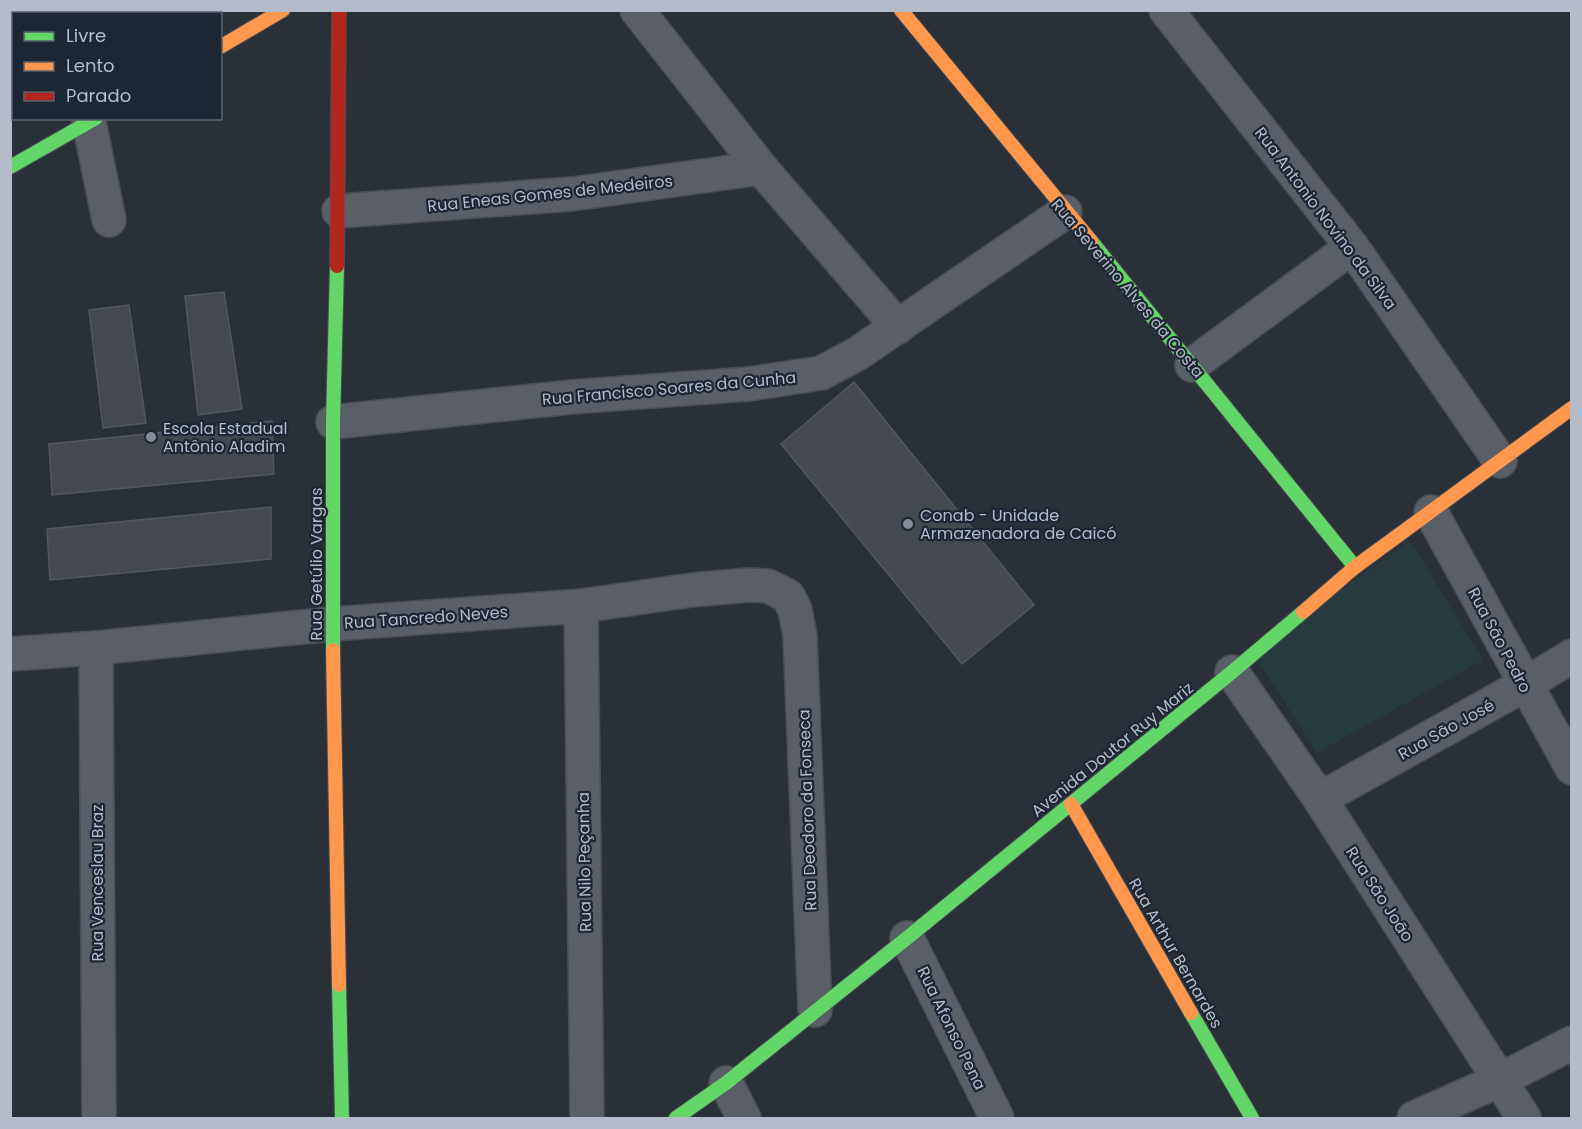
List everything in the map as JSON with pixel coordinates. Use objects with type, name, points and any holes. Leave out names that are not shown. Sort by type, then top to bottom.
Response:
[{"type":"street","points":[[222,46],[283,10]]},
{"type":"street","name":"Rua Getúlio Vargas","points":[[339,10],[339,212],[333,422],[332,624],[342,1119]]},
{"type":"street","points":[[637,10],[761,168],[898,327]]},
{"type":"street","name":"Rua Severino Alves da Costa","points":[[901,10],[1355,567]]},
{"type":"street","name":"Rua Antonio Novino da Silva","points":[[1166,10],[1352,247],[1500,461]]},
{"type":"street","points":[[10,167],[92,121],[109,220]]},
{"type":"street","name":"Rua Eneas Gomes de Medeiros","points":[[339,212],[572,194],[761,168]]},
{"type":"street","name":"Rua Francisco Soares da Cunha","points":[[333,422],[571,397],[749,384],[821,373],[857,354],[898,327],[1065,212]]},
{"type":"street","points":[[1192,365],[1352,247]]},
{"type":"street","name":"Avenida Doutor Ruy Mariz","points":[[676,1119],[726,1083],[907,938],[1232,672],[1355,567],[1572,408]]},
{"type":"street","name":"Rua São Pedro","points":[[1431,512],[1524,685],[1572,768]]},
{"type":"street","name":"Rua Tancredo Neves","points":[[10,654],[96,648],[332,624],[581,606],[692,590],[748,585],[768,586],[788,596],[795,610]]},
{"type":"street","name":"Rua Nilo Peçanha","points":[[581,606],[587,1119]]},
{"type":"street","name":"Rua Deodoro da Fonseca","points":[[795,610],[800,636],[815,1010]]},
{"type":"street","name":"Rua Venceslau Braz","points":[[96,648],[99,1119]]},
{"type":"street","name":"Rua São José","points":[[1320,799],[1572,656]]},
{"type":"street","name":"Rua São João","points":[[1232,672],[1320,799],[1524,1119]]},
{"type":"street","name":"Rua Arthur Bernardes","points":[[1071,804],[1252,1119]]},
{"type":"street","name":"Rua Afonso Pena","points":[[907,938],[997,1119]]},
{"type":"street","points":[[1414,1119],[1500,1080],[1572,1043]]},
{"type":"street","points":[[726,1083],[744,1119]]},
{"type":"green space","points":[[1410,540],[1483,660],[1317,753],[1254,654]]},
{"type":"building","points":[[224,292],[242,409],[198,415],[185,296]]},
{"type":"building","points":[[129,305],[146,423],[103,428],[89,310]]},
{"type":"building","name":"Conab - Unidade Armazenadora de Caicó","points":[[854,382],[1034,605],[962,664],[781,444]]},
{"type":"building","points":[[272,421],[274,474],[52,495],[49,444]]},
{"type":"building","points":[[271,507],[271,559],[50,580],[47,529]]},
{"type":"traffic: fast","points":[[10,167],[92,120]]},
{"type":"traffic: fast","points":[[1091,241],[1355,567]]},
{"type":"traffic: fast","points":[[333,650],[333,422],[337,266]]},
{"type":"traffic: fast","points":[[676,1118],[726,1083],[907,938],[1303,612]]},
{"type":"traffic: fast","points":[[339,985],[342,1118]]},
{"type":"traffic: fast","points":[[1191,1013],[1252,1118]]},
{"type":"traffic: slow","points":[[222,46],[283,10]]},
{"type":"traffic: slow","points":[[901,10],[1091,241]]},
{"type":"traffic: slow","points":[[1303,612],[1355,567],[1572,408]]},
{"type":"traffic: slow","points":[[333,650],[339,985]]},
{"type":"traffic: slow","points":[[1071,804],[1191,1013]]},
{"type":"traffic: jam","points":[[337,266],[339,10]]},
{"type":"place","name":"Escola Estadual Antônio Aladim","points":[[151,437]]},
{"type":"place","name":"Conab - Unidade Armazenadora de Caicó","points":[[908,524]]}]
